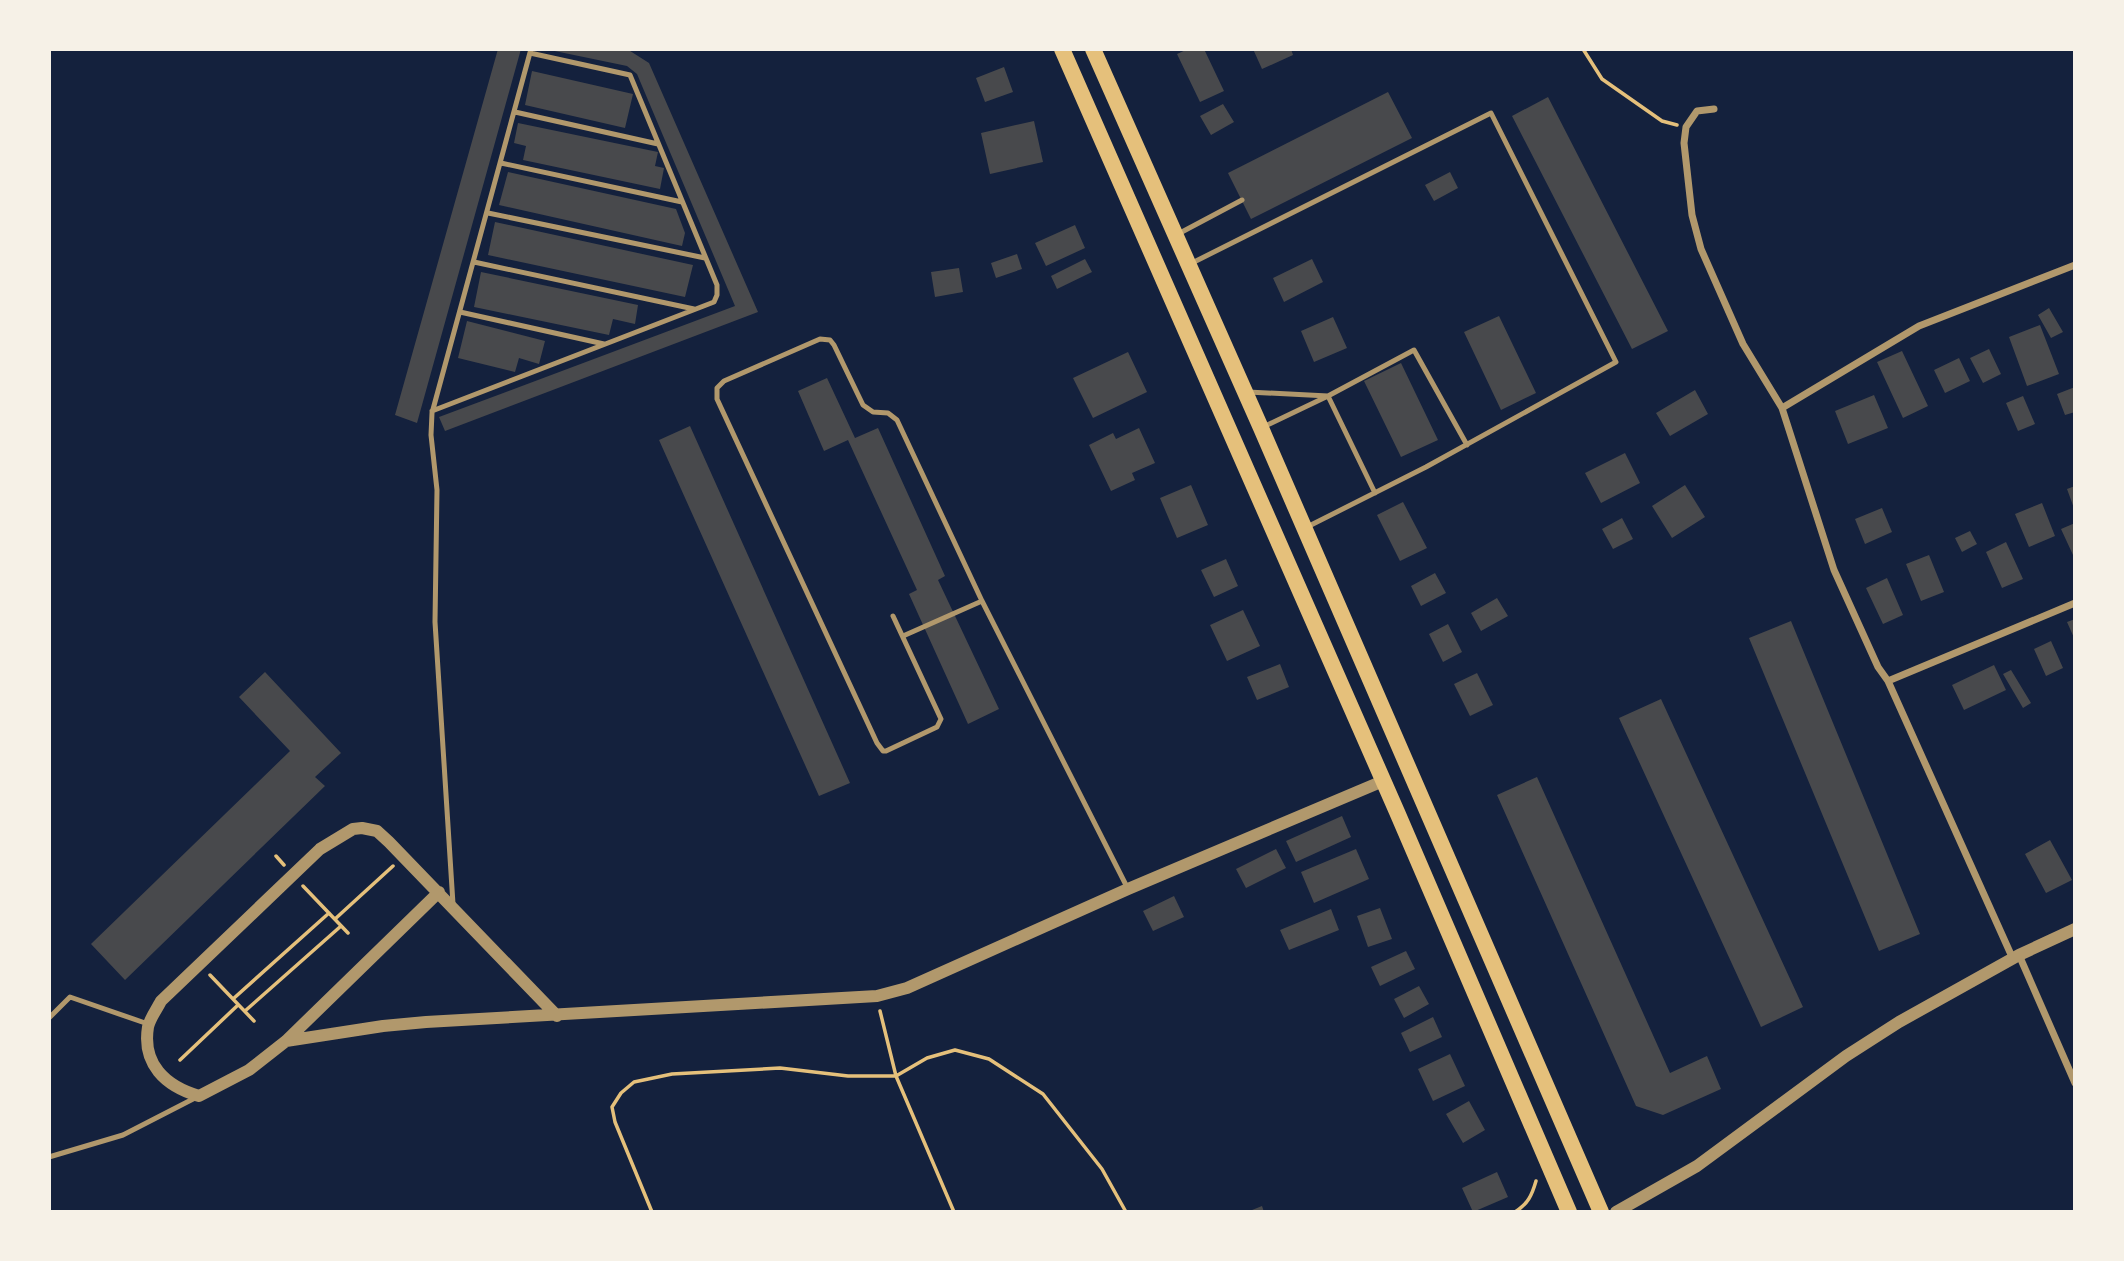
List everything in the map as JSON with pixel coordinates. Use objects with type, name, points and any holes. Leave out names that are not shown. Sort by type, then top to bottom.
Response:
[{"type":"main road","points":[[1062,49],[1569,1212]]},
{"type":"main road","points":[[1093,49],[1245,391],[1601,1212]]},
{"type":"main road","points":[[1383,781],[1408,769]]},
{"type":"street","points":[[1714,109],[1697,111],[1686,127],[1684,143],[1692,215],[1701,248],[1743,344],[1782,408],[1834,570],[2075,1083]]},
{"type":"street","points":[[1782,408],[1919,326],[2075,265]]},
{"type":"street","points":[[1888,681],[2075,603]]},
{"type":"street","points":[[286,1041],[393,1025],[877,996],[907,988],[1128,889],[1383,781]]},
{"type":"street","points":[[439,892],[286,1041],[249,1070],[199,1096],[176,1088],[163,1079],[148,1053],[148,1024],[161,1001],[320,849],[353,828],[376,831],[439,892],[557,1016]]},
{"type":"street","points":[[1616,1212],[1697,1166],[1846,1056],[1888,1029],[2016,957],[2075,929]]},
{"type":"lane","points":[[432,411],[714,302],[717,285],[630,75],[531,51],[432,411],[431,435],[437,490],[435,622],[453,907]]},
{"type":"lane","points":[[515,112],[659,144]]},
{"type":"lane","points":[[1189,265],[1490,113],[1616,362],[1467,445],[1303,529]]},
{"type":"lane","points":[[501,163],[682,202]]},
{"type":"lane","points":[[1176,236],[1242,200]]},
{"type":"lane","points":[[488,212],[705,258]]},
{"type":"lane","points":[[474,262],[696,309]]},
{"type":"lane","points":[[460,312],[606,344]]},
{"type":"lane","points":[[893,616],[940,713],[941,721],[937,727],[884,751],[877,743],[717,399],[717,388],[724,381],[820,339],[832,342],[863,405],[873,412],[888,413],[897,419],[982,601],[1128,889]]},
{"type":"lane","points":[[1261,428],[1328,396],[1413,350],[1467,445]]},
{"type":"lane","points":[[1245,391],[1328,396]]},
{"type":"lane","points":[[1328,396],[1375,493]]},
{"type":"lane","points":[[903,636],[982,601]]},
{"type":"lane","points":[[49,1018],[70,997],[148,1024]]},
{"type":"lane","points":[[49,1157],[122,1135],[199,1096]]},
{"type":"path","points":[[1583,49],[1602,79],[1662,121],[1686,127]]},
{"type":"path","points":[[276,856],[348,933]]},
{"type":"path","points":[[335,919],[394,866]]},
{"type":"path","points":[[233,999],[329,913]]},
{"type":"path","points":[[245,1011],[341,926]]},
{"type":"path","points":[[200,964],[254,1021]]},
{"type":"path","points":[[877,996],[896,1076],[954,1212]]},
{"type":"path","points":[[180,1060],[238,1005]]},
{"type":"path","points":[[652,1212],[615,1122],[612,1107],[621,1093],[634,1082],[673,1074],[780,1068],[848,1076],[896,1076],[927,1058],[955,1050],[989,1059],[1043,1094],[1102,1169],[1126,1212]]},
{"type":"path","points":[[1516,1212],[1525,1206],[1536,1181]]},
{"type":"building","points":[[498,49],[521,49],[417,423],[395,415]]},
{"type":"building","points":[[545,49],[627,49],[649,63],[758,312],[445,431],[439,417],[735,306],[637,74],[627,66]]},
{"type":"building","points":[[1188,49],[1204,49],[1224,91],[1200,102],[1177,54]]},
{"type":"building","points":[[1253,49],[1291,49],[1293,55],[1262,69]]},
{"type":"building","points":[[1004,67],[1013,92],[985,102],[976,78]]},
{"type":"building","points":[[532,71],[633,94],[625,128],[525,105]]},
{"type":"building","points":[[1388,92],[1412,138],[1251,219],[1228,173]]},
{"type":"building","points":[[1548,97],[1668,331],[1632,349],[1512,116]]},
{"type":"building","points":[[1223,104],[1234,122],[1211,135],[1200,116]]},
{"type":"building","points":[[1034,121],[1043,162],[990,174],[981,133]]},
{"type":"building","points":[[518,123],[658,152],[655,166],[664,168],[660,189],[523,160],[526,146],[514,143]]},
{"type":"building","points":[[508,172],[676,209],[685,233],[682,246],[499,205]]},
{"type":"building","points":[[1450,172],[1458,188],[1434,201],[1425,185]]},
{"type":"building","points":[[495,222],[693,265],[685,297],[488,255]]},
{"type":"building","points":[[1075,225],[1085,248],[1046,266],[1035,243]]},
{"type":"building","points":[[1017,254],[1022,269],[996,278],[991,263]]},
{"type":"building","points":[[1085,259],[1092,272],[1057,289],[1051,276]]},
{"type":"building","points":[[1312,259],[1323,282],[1284,302],[1273,278]]},
{"type":"building","points":[[959,268],[963,292],[935,297],[931,272]]},
{"type":"building","points":[[481,272],[638,305],[635,324],[613,319],[609,335],[474,307]]},
{"type":"building","points":[[2049,308],[2063,332],[2051,338],[2038,315]]},
{"type":"building","points":[[1499,316],[1536,393],[1501,410],[1464,332]]},
{"type":"building","points":[[1333,317],[1347,348],[1314,362],[1301,331]]},
{"type":"building","points":[[467,321],[545,341],[539,364],[519,358],[515,372],[458,358]]},
{"type":"building","points":[[2040,325],[2059,374],[2027,386],[2009,337]]},
{"type":"building","points":[[1989,349],[2001,374],[1983,383],[1970,358]]},
{"type":"building","points":[[1902,351],[1928,406],[1903,418],[1877,362]]},
{"type":"building","points":[[1128,352],[1147,392],[1093,418],[1073,378]]},
{"type":"building","points":[[1959,358],[1970,381],[1945,393],[1934,370]]},
{"type":"building","points":[[1401,363],[1438,440],[1401,457],[1364,381]]},
{"type":"building","points":[[827,378],[855,438],[878,428],[945,576],[938,580],[999,709],[968,724],[909,594],[917,590],[848,440],[824,451],[798,391]]},
{"type":"building","points":[[2075,387],[2075,412],[2065,415],[2057,394]]},
{"type":"building","points":[[1695,390],[1708,414],[1670,436],[1656,413]]},
{"type":"building","points":[[1874,395],[1888,428],[1848,444],[1835,411]]},
{"type":"building","points":[[2023,396],[2035,424],[2018,431],[2006,403]]},
{"type":"building","points":[[690,426],[850,783],[819,796],[659,440]]},
{"type":"building","points":[[1139,428],[1155,463],[1132,473],[1135,480],[1111,491],[1089,445],[1113,433],[1116,439]]},
{"type":"building","points":[[1625,453],[1640,483],[1601,503],[1585,473]]},
{"type":"building","points":[[1191,485],[1208,525],[1177,538],[1160,498]]},
{"type":"building","points":[[1685,485],[1705,517],[1672,538],[1652,506]]},
{"type":"building","points":[[2075,486],[2075,511],[2067,489]]},
{"type":"building","points":[[1403,502],[1427,548],[1400,561],[1377,515]]},
{"type":"building","points":[[2042,503],[2055,536],[2029,547],[2015,514]]},
{"type":"building","points":[[1882,508],[1892,532],[1865,544],[1855,519]]},
{"type":"building","points":[[1622,518],[1633,539],[1613,549],[1602,529]]},
{"type":"building","points":[[2075,523],[2075,555],[2073,555],[2061,529]]},
{"type":"building","points":[[1970,531],[1977,544],[1962,552],[1955,538]]},
{"type":"building","points":[[2006,542],[2023,579],[2002,588],[1986,552]]},
{"type":"building","points":[[1929,555],[1944,592],[1921,601],[1906,564]]},
{"type":"building","points":[[1226,559],[1238,586],[1214,597],[1201,570]]},
{"type":"building","points":[[1435,573],[1446,593],[1421,606],[1411,586]]},
{"type":"building","points":[[1887,578],[1903,615],[1883,624],[1866,588]]},
{"type":"building","points":[[1497,598],[1508,616],[1481,631],[1471,613]]},
{"type":"building","points":[[1243,610],[1260,646],[1227,661],[1210,625]]},
{"type":"building","points":[[2075,619],[2075,640],[2067,622]]},
{"type":"building","points":[[1791,621],[1920,934],[1879,951],[1749,638]]},
{"type":"building","points":[[1448,624],[1462,652],[1443,662],[1429,634]]},
{"type":"building","points":[[2051,641],[2063,668],[2046,676],[2034,649]]},
{"type":"building","points":[[1280,664],[1289,687],[1257,700],[1247,677]]},
{"type":"building","points":[[1994,665],[2006,690],[1964,710],[1952,685]]},
{"type":"building","points":[[2011,670],[2031,703],[2023,708],[2003,674]]},
{"type":"building","points":[[265,672],[341,753],[315,777],[325,786],[125,980],[91,944],[290,751],[239,697]]},
{"type":"building","points":[[1477,673],[1493,705],[1470,716],[1454,684]]},
{"type":"building","points":[[1661,699],[1803,1007],[1761,1027],[1619,718]]},
{"type":"building","points":[[1537,777],[1670,1073],[1707,1056],[1721,1089],[1663,1115],[1636,1106],[1497,795]]},
{"type":"building","points":[[1342,816],[1351,837],[1296,862],[1286,841]]},
{"type":"building","points":[[2050,840],[2072,880],[2046,893],[2025,854]]},
{"type":"building","points":[[1276,849],[1286,868],[1246,888],[1236,869]]},
{"type":"building","points":[[1356,849],[1369,879],[1314,903],[1301,872]]},
{"type":"building","points":[[1174,896],[1184,917],[1153,931],[1143,911]]},
{"type":"building","points":[[1380,908],[1392,939],[1368,947],[1357,916]]},
{"type":"building","points":[[1331,909],[1339,930],[1289,950],[1280,930]]},
{"type":"building","points":[[1406,951],[1415,969],[1380,986],[1371,967]]},
{"type":"building","points":[[1419,986],[1429,1004],[1404,1018],[1394,999]]},
{"type":"building","points":[[1433,1017],[1442,1037],[1410,1052],[1401,1033]]},
{"type":"building","points":[[1450,1054],[1465,1086],[1433,1101],[1418,1069]]},
{"type":"building","points":[[1469,1101],[1485,1130],[1463,1143],[1446,1114]]},
{"type":"building","points":[[1497,1172],[1508,1197],[1473,1212],[1462,1188]]},
{"type":"building","points":[[1262,1206],[1264,1212],[1247,1212]]}]
